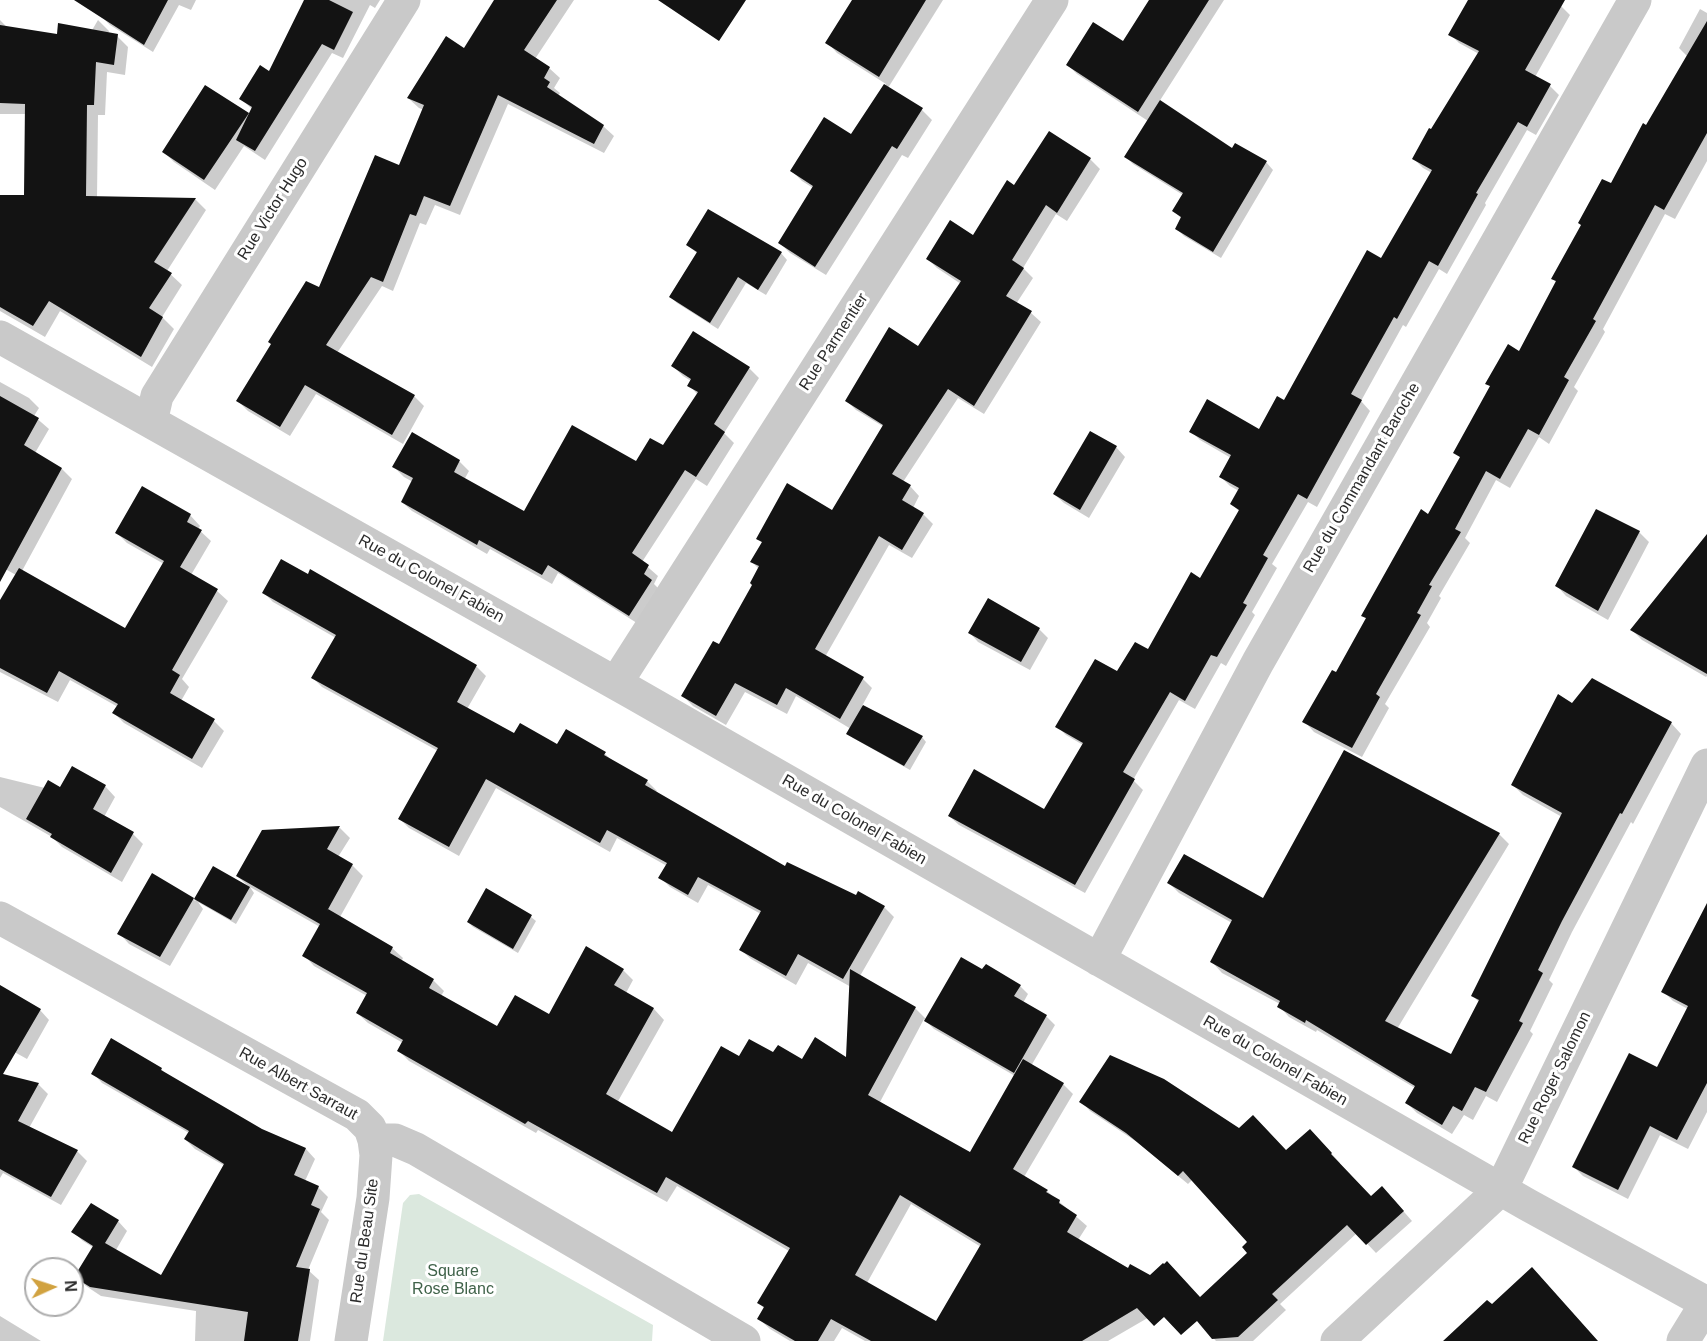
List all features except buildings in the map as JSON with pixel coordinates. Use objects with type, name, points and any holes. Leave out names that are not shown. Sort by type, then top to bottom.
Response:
[{"type":"street","name":"Rue Victor Hugo","points":[[151,422],[157,396],[404,0]]},
{"type":"street","name":"Rue Parmentier","points":[[616,683],[1052,0]]},
{"type":"street","name":"Rue du Commandant Baroche","points":[[1099,960],[1258,662],[1635,0]]},
{"type":"street","name":"Rue du Colonel Fabien","points":[[0,337],[616,683],[1501,1189],[1707,1303]]},
{"type":"street","name":"Rue Roger Salomon","points":[[1337,1341],[1501,1189],[1707,765]]},
{"type":"street","name":"Rue Albert Sarraut","points":[[0,918],[357,1114],[370,1128],[374,1140]]},
{"type":"street","points":[[374,1140],[395,1140],[416,1149],[727,1337]]},
{"type":"street","name":"Rue du Beau Site","points":[[351,1341],[373,1198],[376,1155],[374,1140]]},
{"type":"street","points":[[1683,1341],[1707,1303]]},
{"type":"green space","name":"Square Rose Blanc","points":[[419,1194],[653,1325],[652,1341],[383,1341],[403,1203],[410,1195]]}]
